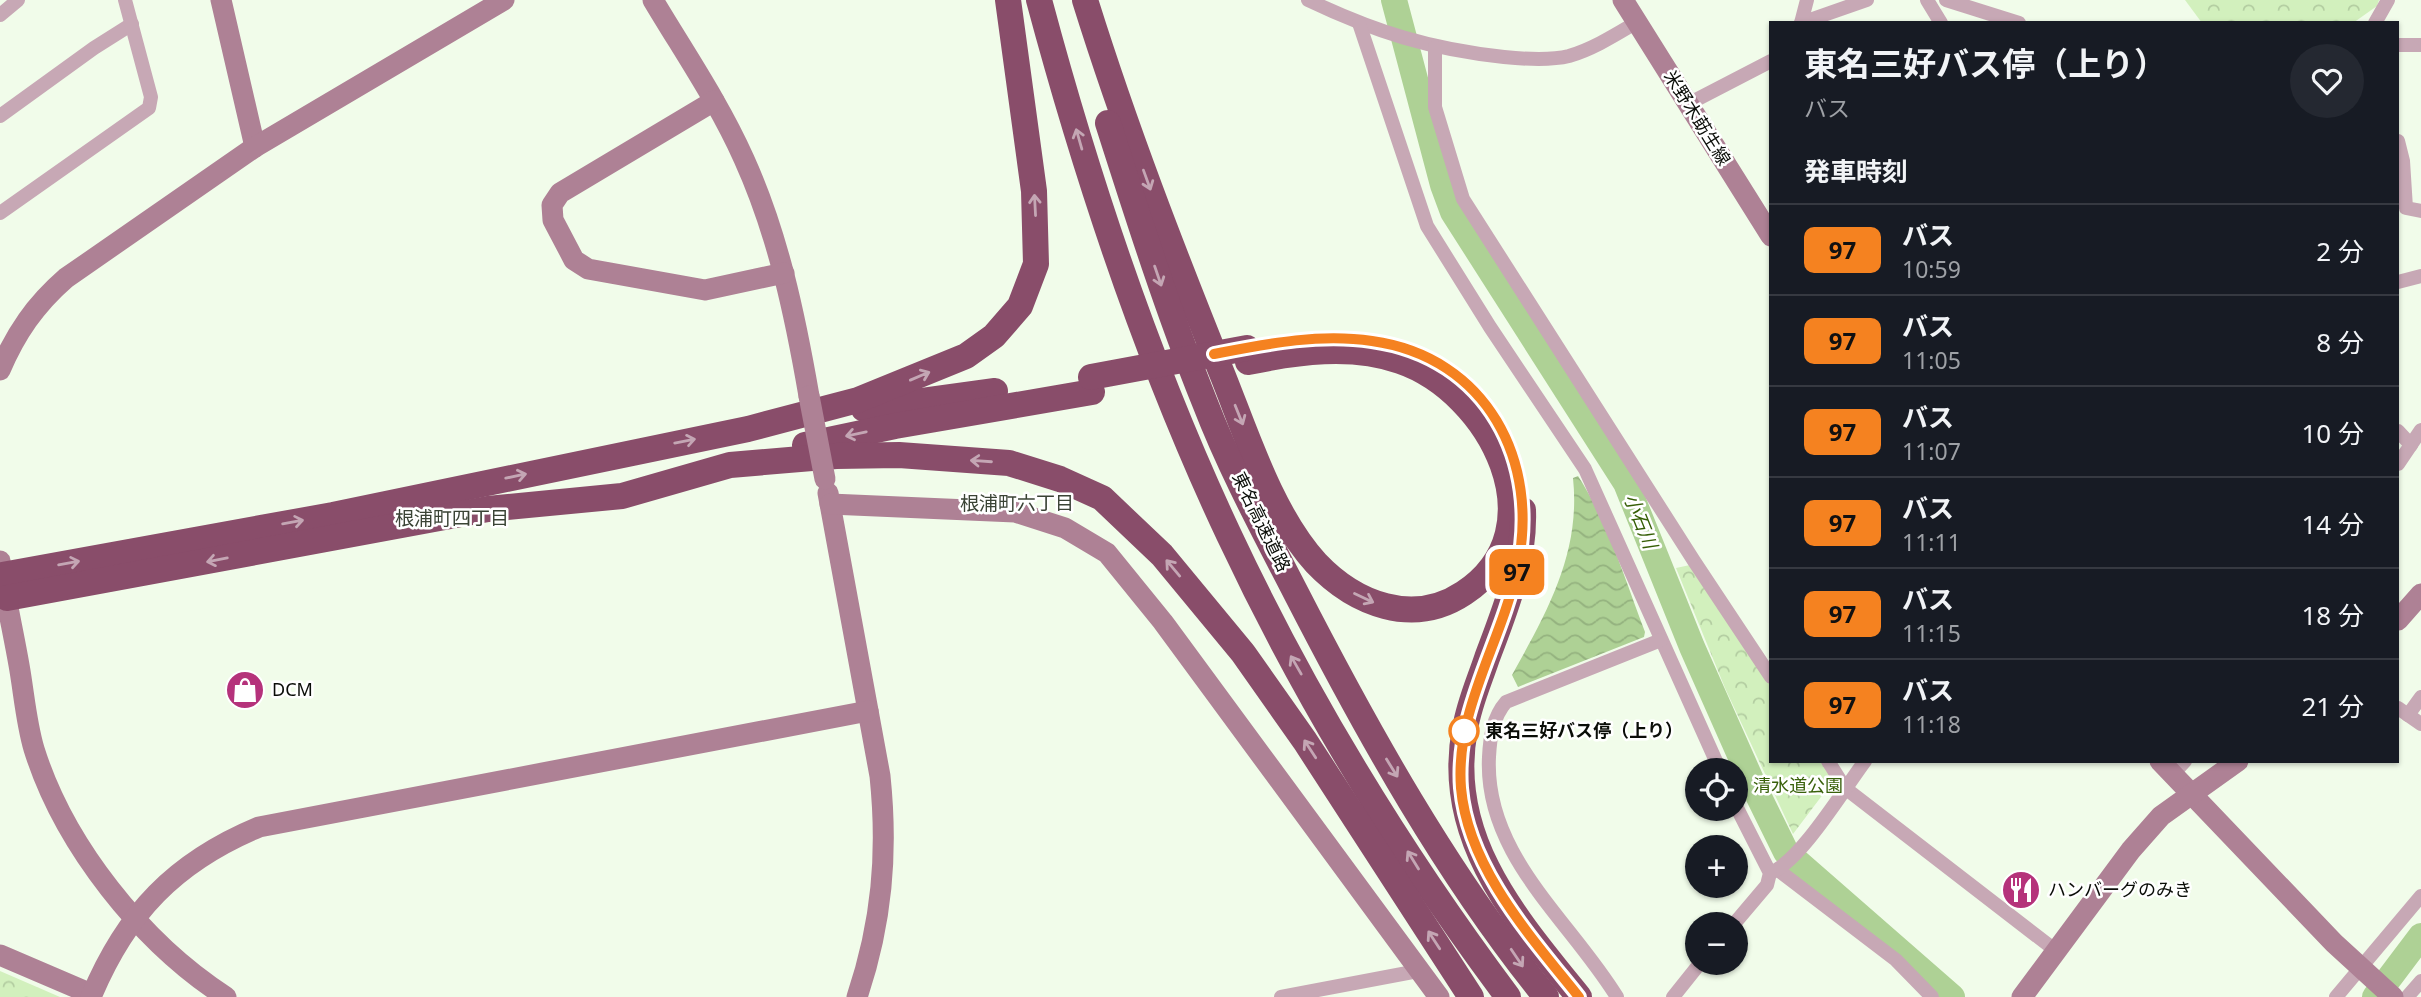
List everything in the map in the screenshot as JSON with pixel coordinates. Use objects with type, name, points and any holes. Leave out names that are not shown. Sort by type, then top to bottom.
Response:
[{"type":"highway","points":[[3,578],[332,515],[786,420],[858,400],[966,356],[994,336],[1020,306],[1036,264],[1036,227],[1008,0]]},
{"type":"highway","name":"東名高速道路","points":[[1039,0],[1093,188],[1138,318],[1181,428],[1229,536],[1284,645],[1354,766],[1424,878],[1508,997]]},
{"type":"highway","name":"東名高速道路","points":[[1074,0],[1097,88],[1157,275],[1206,405],[1255,512],[1380,749],[1443,850],[1546,997]]},
{"type":"highway","points":[[1086,0],[1112,83],[1177,260],[1282,514],[1314,560],[1331,577],[1364,600],[1383,606],[1423,609],[1443,604],[1479,582],[1493,565],[1507,529],[1508,488],[1496,446],[1475,412],[1459,396],[1443,382],[1402,362],[1357,352],[1247,355]]},
{"type":"highway","points":[[3,578],[488,509],[622,496],[730,465],[1092,384],[1336,338],[1391,345],[1441,365],[1483,401],[1514,455],[1524,514],[1517,571],[1470,704],[1462,743],[1463,805],[1480,858],[1516,914],[1579,997]]},
{"type":"highway","points":[[786,420],[1092,384]]},
{"type":"highway","points":[[730,465],[836,456],[900,455],[1009,463],[1060,479],[1102,498],[1162,555],[1243,653],[1305,741],[1471,997]]},
{"type":"street","points":[[0,15],[18,0]]},
{"type":"street","points":[[0,213],[149,108],[151,97],[125,0]]},
{"type":"street","points":[[221,0],[255,147]]},
{"type":"street","points":[[0,370],[21,327],[45,296],[66,278],[255,147],[504,0]]},
{"type":"street","points":[[653,0],[714,101],[760,197],[784,274],[880,776],[885,855],[879,915],[859,996]]},
{"type":"street","points":[[1308,0],[1359,23],[1428,46],[1519,58],[1567,56],[1598,44],[1637,22]]},
{"type":"street","name":"米野木莇生線","points":[[1623,0],[1769,233]]},
{"type":"street","points":[[1802,21],[1807,0]]},
{"type":"street","points":[[1807,21],[1867,0]]},
{"type":"street","points":[[1927,0],[1940,21]]},
{"type":"street","points":[[1945,0],[2013,21]]},
{"type":"street","points":[[2376,21],[2388,0]]},
{"type":"street","points":[[1359,23],[1427,226],[1490,327],[1586,469],[1715,758]]},
{"type":"street","points":[[0,116],[132,24]]},
{"type":"street","points":[[2399,45],[2421,45]]},
{"type":"street","points":[[1428,46],[1435,107],[1464,199],[1769,674]]},
{"type":"street","points":[[1688,104],[1769,62]]},
{"type":"street","points":[[714,101],[560,193],[552,205],[553,220],[574,260],[602,273],[705,290],[784,274]]},
{"type":"street","points":[[2399,145],[2403,161],[2406,208],[2421,211]]},
{"type":"street","points":[[2399,282],[2421,276]]},
{"type":"street","points":[[2399,463],[2421,430]]},
{"type":"street","points":[[2399,432],[2411,445]]},
{"type":"street","points":[[830,504],[1015,512],[1065,528],[1107,553],[1163,622],[1439,997]]},
{"type":"street","points":[[3,578],[35,750],[65,820],[102,879],[133,919],[151,937],[226,997]]},
{"type":"street","points":[[2399,619],[2421,594]]},
{"type":"street","points":[[1617,997],[1515,857],[1498,822],[1492,798],[1489,746],[1498,711],[1506,702],[1661,639]]},
{"type":"street","points":[[2421,696],[2403,711],[2421,724]]},
{"type":"street","points":[[0,954],[91,996],[133,919],[161,886],[194,860],[259,827],[868,711]]},
{"type":"street","points":[[1829,763],[1845,788],[2055,950]]},
{"type":"street","points":[[1744,912],[1778,869],[1799,851],[1864,763]]},
{"type":"street","points":[[2022,997],[2131,850],[2161,816],[2235,763]]},
{"type":"street","points":[[2172,766],[2193,794],[2358,967],[2393,997]]},
{"type":"street","points":[[1746,821],[1778,869],[1896,960],[1933,997]]},
{"type":"street","points":[[2336,997],[2358,967],[2421,896]]},
{"type":"street","points":[[1281,997],[1418,971]]},
{"type":"street","points":[[1672,997],[1691,975]]},
{"type":"street","points":[[2407,997],[2421,981]]},
{"type":"green space","points":[[2185,0],[2379,0],[2377,6],[2356,21],[2201,21]]},
{"type":"green space","name":"清水道公園","points":[[1690,565],[1769,682],[1769,763],[1824,763],[1832,774],[1830,785],[1793,834],[1725,688],[1676,568]]},
{"type":"green space","points":[[0,971],[60,997],[0,997]]},
{"type":"water","points":[[1578,476],[1608,533],[1645,632],[1644,637],[1518,687],[1512,675],[1549,605],[1566,557],[1572,532],[1573,478]]},
{"type":"waterway","name":"小石川","points":[[1394,0],[1443,185],[1453,212],[1626,483],[1692,647],[1786,852],[1952,997]]},
{"type":"waterway","points":[[2375,997],[2421,936]]},
{"type":"bus line","name":"97","points":[[1214,354],[1272,343],[1313,339],[1374,341],[1408,350],[1441,365],[1471,388],[1494,416],[1516,462],[1523,496],[1523,527],[1517,571],[1510,595],[1470,704],[1462,743],[1463,805],[1480,858],[1516,914],[1579,997]]},
{"type":"place","name":"DCM","points":[[245,690]]},
{"type":"place","name":"東名三好バス停（上り）","points":[[1464,731]]},
{"type":"place","name":"ハンバーグのみき","points":[[2021,890]]},
{"type":"district","name":"根浦町六丁目","points":[[1017,503]]},
{"type":"district","name":"根浦町四丁目","points":[[452,518]]}]
